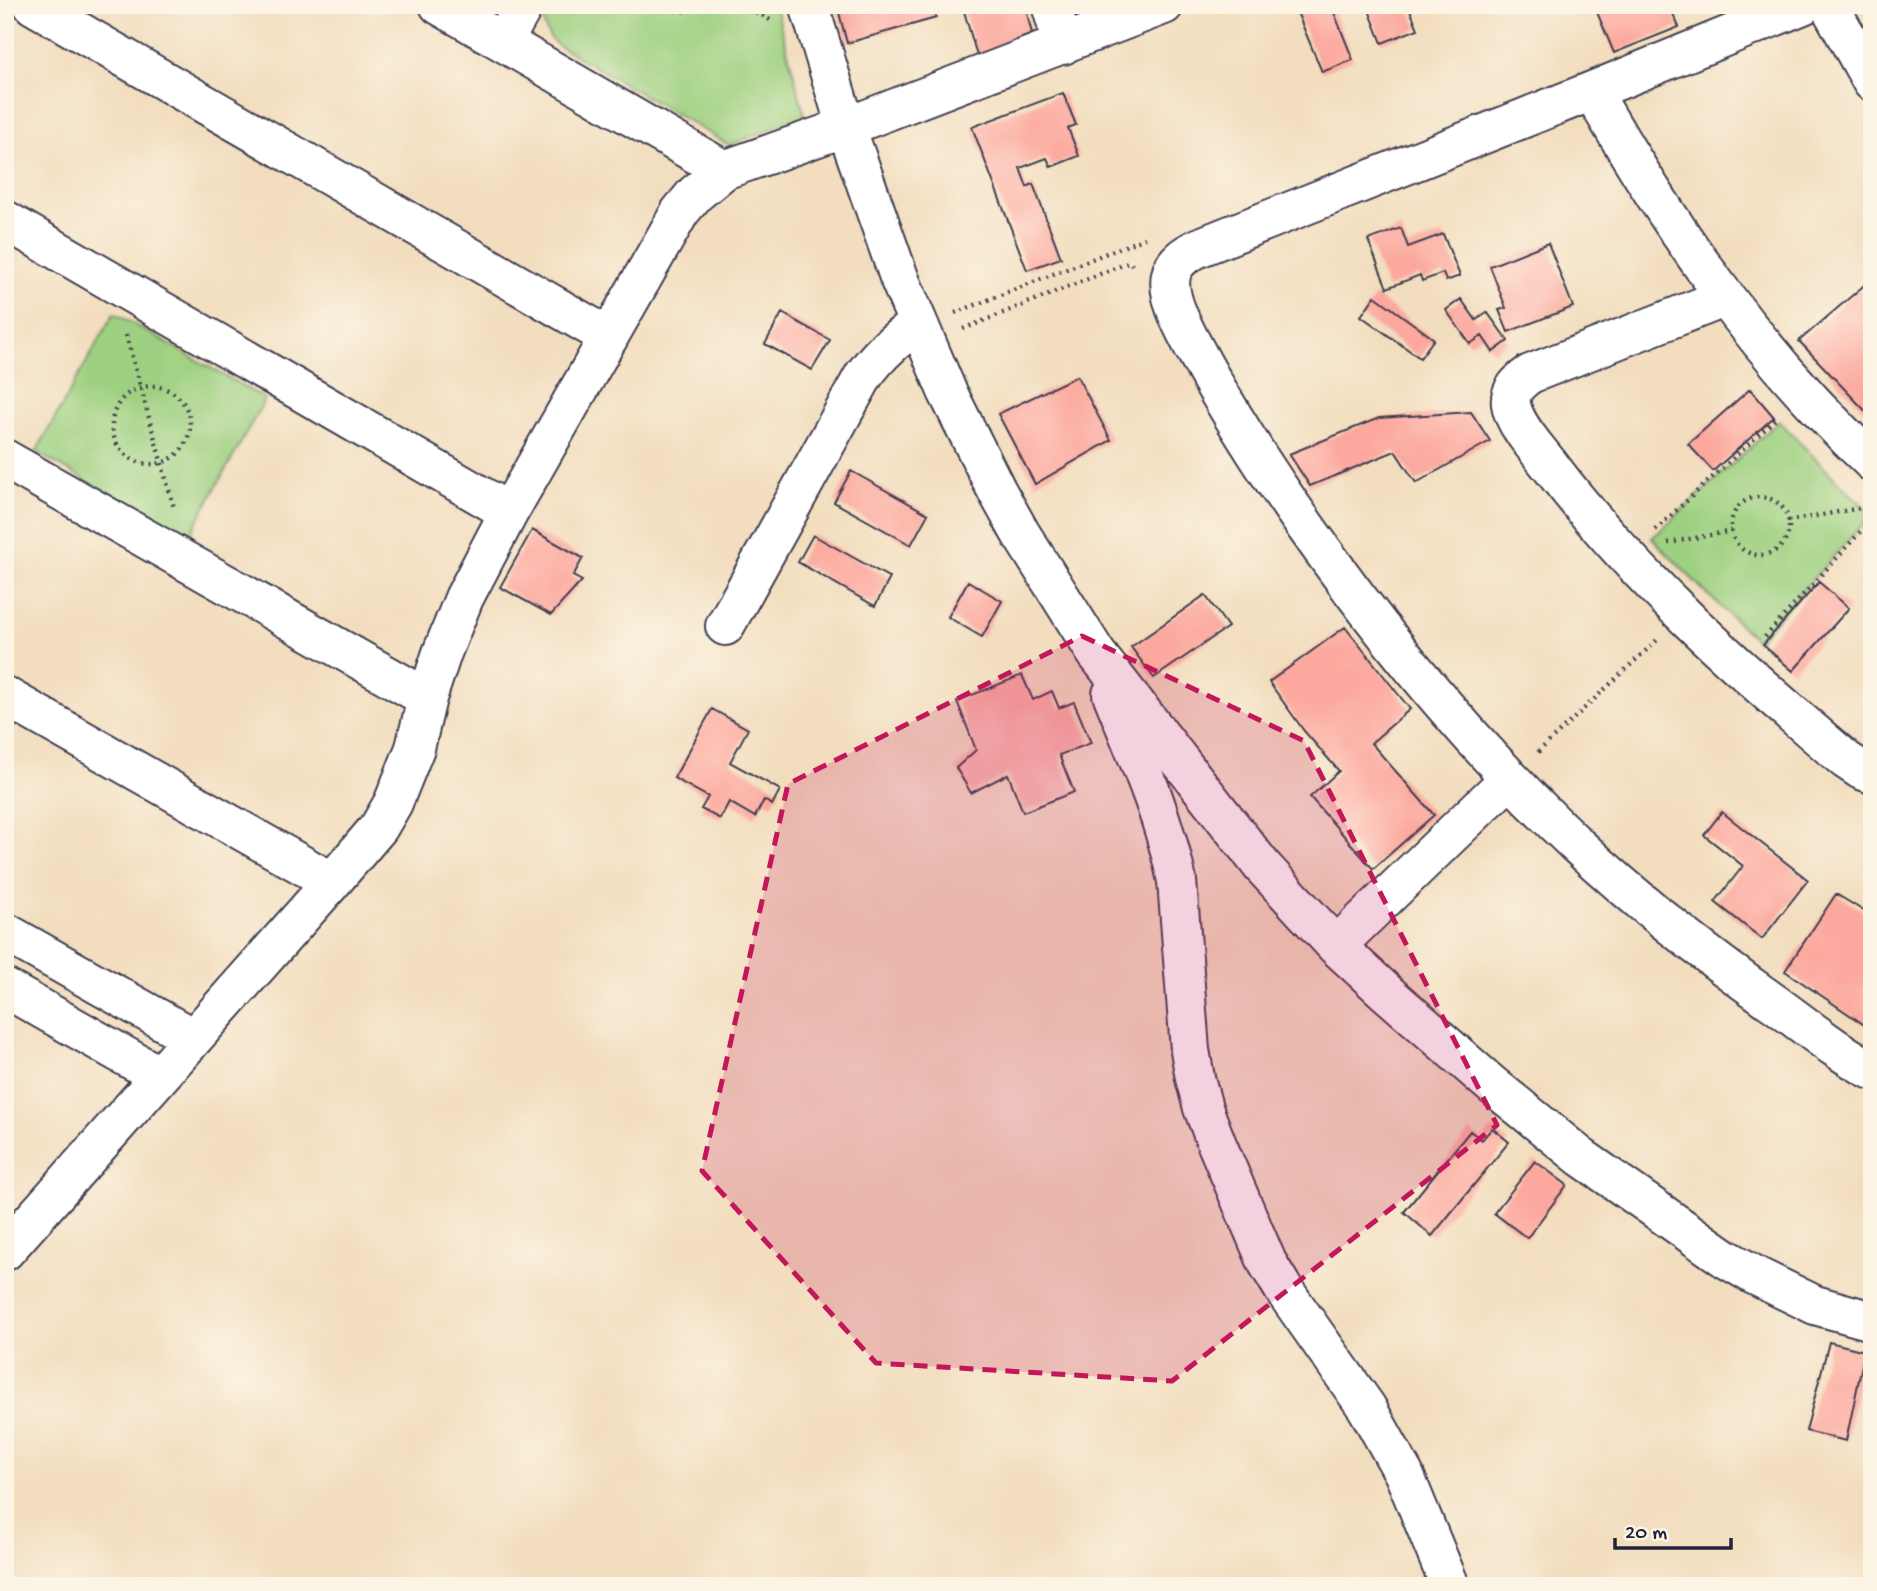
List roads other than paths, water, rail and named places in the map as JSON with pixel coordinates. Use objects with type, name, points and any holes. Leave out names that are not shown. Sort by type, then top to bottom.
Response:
[{"type":"street","points":[[33,5],[609,337]]},
{"type":"street","points":[[439,5],[724,170]]},
{"type":"street","points":[[503,42],[524,5]]},
{"type":"street","points":[[809,5],[846,127],[891,256],[933,320],[970,439],[997,491],[1096,653],[1262,866],[1336,946],[1424,1027],[1581,1157],[1725,1258],[1756,1276],[1815,1305],[1872,1321]]},
{"type":"street","points":[[1051,5],[1063,45]]},
{"type":"street","points":[[8,1241],[160,1076],[379,827],[393,803],[415,748],[427,698],[464,598],[509,512],[680,212],[695,194],[724,170],[846,127],[1164,5]]},
{"type":"street","points":[[1804,5],[1198,248],[1177,262],[1171,274],[1170,290],[1192,343],[1281,492],[1392,644],[1436,698],[1509,779],[1587,854],[1669,926],[1839,1050],[1872,1070]]},
{"type":"street","points":[[1829,5],[1872,82]]},
{"type":"street","points":[[1592,91],[1648,187],[1724,298],[1804,393],[1872,462]]},
{"type":"street","points":[[5,220],[509,512]]},
{"type":"street","points":[[1724,298],[1530,374],[1513,390],[1511,403],[1516,418],[1528,437],[1590,516],[1630,553],[1684,615],[1846,760],[1872,774]]},
{"type":"street","points":[[725,626],[864,375],[889,345],[933,320]]},
{"type":"street","points":[[5,459],[427,698]]},
{"type":"street","points":[[1096,653],[1157,806],[1172,854],[1177,881],[1190,1050],[1203,1108],[1267,1262],[1367,1408],[1404,1474],[1450,1586]]},
{"type":"street","points":[[5,696],[332,882]]},
{"type":"street","points":[[1336,946],[1509,779]]},
{"type":"street","points":[[5,932],[193,1038]]},
{"type":"street","points":[[5,988],[160,1076]]}]
